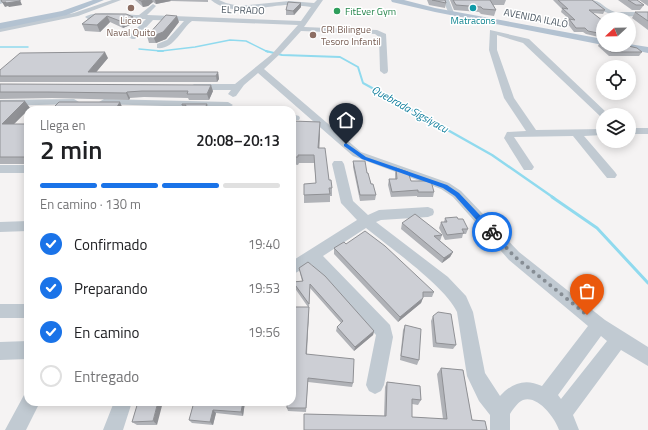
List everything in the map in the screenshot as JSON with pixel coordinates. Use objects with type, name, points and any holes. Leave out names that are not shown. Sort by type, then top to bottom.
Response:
[{"type":"main road","points":[[0,22],[55,12],[90,0]]},
{"type":"main road","points":[[0,26],[64,13],[100,0]]},
{"type":"main road","name":"AVENIDA ILALÓ","points":[[395,2],[596,41]]},
{"type":"main road","points":[[636,48],[648,50]]},
{"type":"street","points":[[0,2],[9,0]]},
{"type":"street","points":[[0,30],[76,15],[118,0]]},
{"type":"street","points":[[214,0],[224,5],[239,8],[317,2]]},
{"type":"street","points":[[446,0],[451,13]]},
{"type":"street","points":[[593,0],[608,12],[614,14],[645,12],[648,19]]},
{"type":"street","points":[[227,106],[236,87],[272,58],[300,26],[317,2]]},
{"type":"street","points":[[141,17],[153,6]]},
{"type":"street","name":"EL PRADO","points":[[88,17],[193,18],[377,32],[383,36],[384,70]]},
{"type":"street","points":[[132,37],[152,17]]},
{"type":"street","points":[[160,46],[169,44],[184,24],[193,18]]},
{"type":"street","points":[[494,21],[493,50],[509,98],[533,133]]},
{"type":"street","points":[[493,32],[526,41],[597,108]]},
{"type":"street","points":[[258,69],[357,154],[364,158],[445,186],[457,194],[514,256],[618,339],[648,357]]},
{"type":"street","points":[[183,87],[236,87]]},
{"type":"street","points":[[0,111],[4,103],[183,106]]},
{"type":"street","points":[[636,131],[648,131]]},
{"type":"street","points":[[575,132],[611,175]]},
{"type":"street","points":[[528,167],[509,138],[511,134],[596,132]]},
{"type":"street","points":[[338,164],[347,203],[366,221],[443,282],[460,301],[464,312],[476,376],[500,421]]},
{"type":"street","points":[[0,168],[24,169]]},
{"type":"street","points":[[296,267],[366,221],[379,215],[428,212]]},
{"type":"street","points":[[0,227],[24,226]]},
{"type":"street","points":[[313,256],[384,331],[385,337],[375,385]]},
{"type":"street","points":[[0,311],[24,311]]},
{"type":"street","points":[[544,397],[600,325]]},
{"type":"street","points":[[500,421],[504,404],[517,393],[525,391],[535,392],[554,404],[566,422],[618,339]]},
{"type":"street","points":[[0,350],[24,350]]},
{"type":"street","points":[[15,430],[29,406]]},
{"type":"street","points":[[113,430],[121,406]]},
{"type":"building","points":[[1,0],[20,1],[6,3],[2,2]]},
{"type":"building","points":[[432,0],[445,0],[446,3]]},
{"type":"building","points":[[453,0],[490,0],[496,10],[456,5]]},
{"type":"building","points":[[558,0],[592,0],[605,10],[589,10],[596,16],[596,33],[588,31],[585,28],[576,28],[569,19],[575,20],[562,8],[568,9]]},
{"type":"building","points":[[628,0],[637,0],[644,5],[636,5]]},
{"type":"building","points":[[288,2],[301,3],[293,11],[286,10]]},
{"type":"building","points":[[636,12],[648,12],[648,21],[636,13]]},
{"type":"building","points":[[95,14],[126,14],[133,17],[120,21],[107,16],[97,25],[82,24]]},
{"type":"building","points":[[166,15],[177,16],[163,32],[153,36],[147,36]]},
{"type":"building","points":[[636,48],[637,48],[642,52],[636,52]]},
{"type":"building","points":[[105,52],[88,72],[218,72],[216,76],[0,76],[0,70],[20,53]]},
{"type":"building","points":[[0,84],[211,85],[207,94],[187,94],[188,91],[142,91],[126,93],[0,92]]},
{"type":"building","points":[[0,101],[25,101],[2,124],[24,124],[24,157],[0,157]]},
{"type":"building","points":[[59,102],[120,102],[118,106],[55,106]]},
{"type":"building","points":[[182,104],[207,104],[206,106]]},
{"type":"building","points":[[296,121],[320,122],[318,148],[325,148],[329,180],[331,180],[332,188],[329,188],[330,194],[304,195],[304,184],[316,183],[314,155],[298,155],[298,157],[296,157]]},
{"type":"building","points":[[353,161],[365,161],[367,173],[371,184],[373,184],[376,195],[360,195]]},
{"type":"building","points":[[396,168],[408,172],[411,181],[431,181],[434,192],[418,192],[418,190],[392,192],[389,179],[397,179]]},
{"type":"building","points":[[415,214],[442,235],[434,236],[453,252],[444,258],[402,223]]},
{"type":"building","points":[[457,217],[458,219],[463,219],[468,229],[462,229],[464,233],[447,235],[441,222],[447,222],[445,218]]},
{"type":"building","points":[[365,231],[385,246],[434,292],[423,292],[423,298],[400,317],[334,248],[344,242],[346,244]]},
{"type":"building","points":[[308,262],[325,276],[374,331],[355,347],[337,327],[343,321],[310,284],[309,304],[296,286],[296,282],[303,281],[299,268]]},
{"type":"building","points":[[296,307],[309,307],[306,354],[354,359],[353,383],[308,378],[306,408],[287,408],[287,406],[296,406]]},
{"type":"building","points":[[438,312],[451,314],[456,345],[436,343],[433,316]]},
{"type":"building","points":[[405,325],[421,329],[419,360],[401,356]]},
{"type":"building","points":[[441,368],[463,370],[472,420],[485,421],[487,430],[304,430],[304,414],[386,416],[387,382],[420,386],[421,400],[412,399],[412,417],[447,419]]},
{"type":"building","points":[[137,406],[157,406],[153,421],[132,422]]},
{"type":"building","points":[[193,406],[242,406],[241,412],[213,410],[210,422],[189,420]]},
{"type":"waterway","name":"Quebrada Sigsiyacu","points":[[161,51],[195,47],[230,40],[246,41],[266,51]]},
{"type":"waterway","name":"Quebrada Sigsiyacu","points":[[0,47],[28,47]]},
{"type":"waterway","name":"Quebrada Sigsiyacu","points":[[139,49],[161,51]]},
{"type":"waterway","name":"Quebrada Sigsiyacu","points":[[266,51],[282,55],[340,57],[358,67],[363,83],[423,116]]},
{"type":"waterway","name":"Quebrada Sigsiyacu","points":[[421,115],[492,155],[554,198]]},
{"type":"waterway","name":"Quebrada Sigsiyacu","points":[[552,197],[597,228],[648,283]]},
{"type":"way so far","points":[[492,232],[514,256],[587,315]]},
{"type":"place","name":"Liceo Naval Quito","points":[[131,8]]},
{"type":"place","name":"Matracons","points":[[473,8]]},
{"type":"place","name":"FitEver Gym","points":[[337,11]]},
{"type":"place","name":"CRI Bilingue Tesoro Infantil","points":[[313,35]]},
{"type":"route","points":[[346,144],[364,158],[445,186],[457,194],[492,232]]}]
